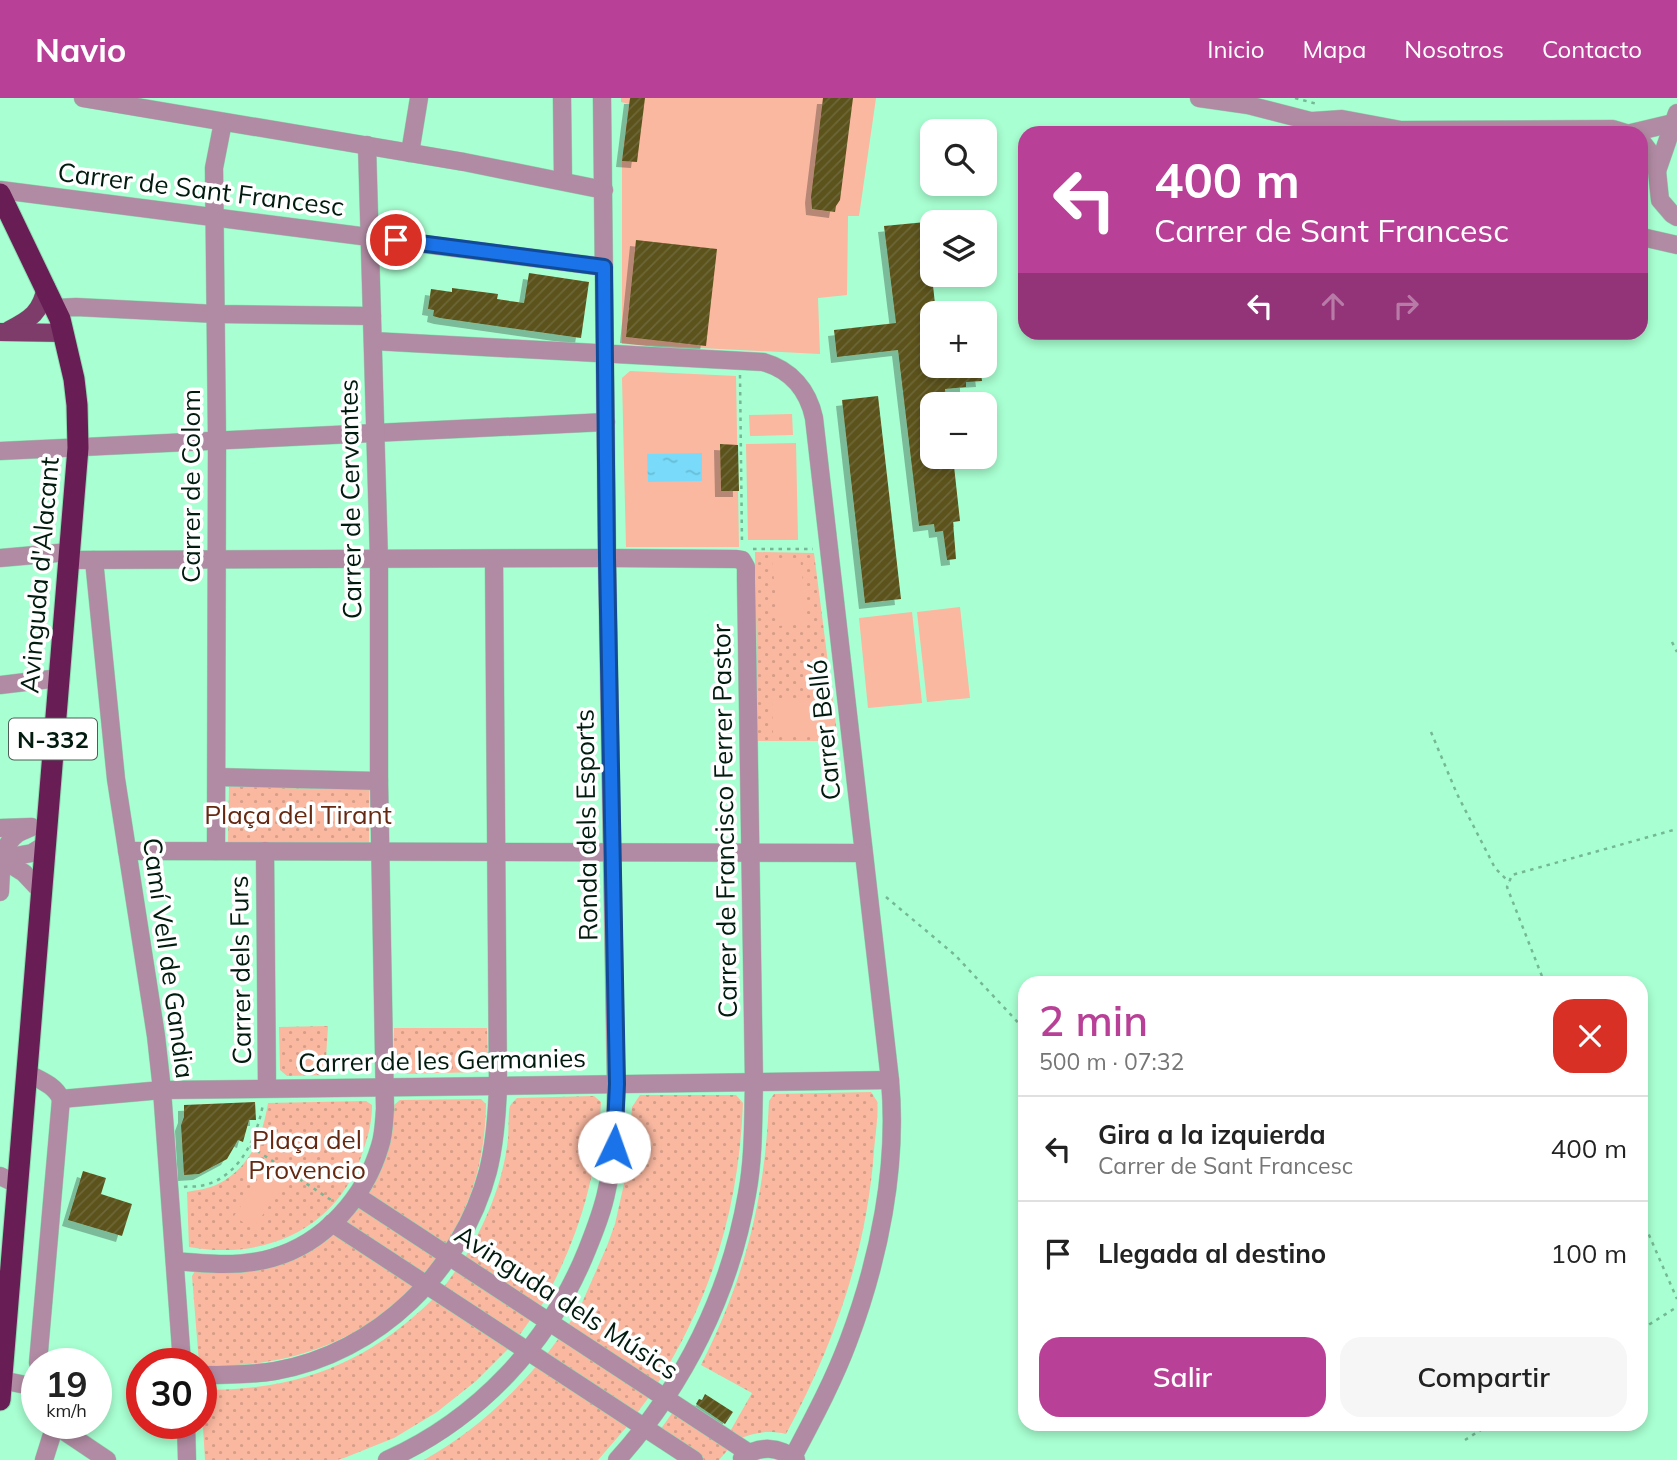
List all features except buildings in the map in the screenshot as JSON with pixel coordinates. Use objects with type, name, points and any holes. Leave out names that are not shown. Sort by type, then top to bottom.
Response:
[{"type":"highway","name":"Avinguda d'Alacant","points":[[0,192],[60,321],[77,405],[78,447],[59,678],[42,833],[41,891],[27,1073],[9,1180],[1,1390]]},
{"type":"main road","points":[[3,332],[31,318],[42,304],[46,287]]},
{"type":"main road","points":[[31,318],[60,321]]},
{"type":"main road","points":[[3,332],[60,321]]},
{"type":"street","points":[[86,98],[367,145],[604,190]]},
{"type":"street","points":[[410,153],[419,98]]},
{"type":"street","points":[[562,98],[563,181]]},
{"type":"street","name":"Ronda dels Esports","points":[[387,1460],[452,1424],[491,1391],[528,1352],[550,1322],[578,1272],[597,1224],[607,1191],[614,1147],[617,1084],[602,98]]},
{"type":"street","points":[[1199,98],[1248,105],[1328,126]]},
{"type":"street","points":[[1648,127],[1675,118]]},
{"type":"street","points":[[1657,171],[1675,118]]},
{"type":"street","points":[[1313,121],[1342,120],[1377,126]]},
{"type":"street","name":"Carrer de Colom","points":[[216,851],[217,440],[214,168],[223,122]]},
{"type":"street","name":"Carrer de Cervantes","points":[[367,145],[379,560],[384,1087]]},
{"type":"street","points":[[1648,150],[1657,171],[1660,200],[1671,214],[1677,217]]},
{"type":"street","name":"Carrer de Sant Francesc","points":[[0,192],[604,267]]},
{"type":"street","points":[[1648,238],[1677,245]]},
{"type":"street","points":[[60,321],[76,307],[216,314],[372,316]]},
{"type":"street","points":[[373,341],[739,360]]},
{"type":"street","name":"Carrer Belló","points":[[739,360],[763,362],[785,371],[796,380],[812,405],[893,1108],[893,1137],[885,1200],[861,1306],[826,1394],[794,1459]]},
{"type":"street","points":[[0,451],[606,422]]},
{"type":"street","points":[[0,558],[69,556],[94,560],[216,561],[607,558]]},
{"type":"street","name":"Carrer de Francisco Ferrer Pastor","points":[[607,558],[736,559],[742,560],[746,567],[754,1082],[752,1154],[747,1193],[724,1282],[685,1366],[665,1398],[617,1460]]},
{"type":"street","points":[[217,1375],[276,1371],[319,1359],[358,1341],[398,1314],[427,1285],[449,1257],[481,1194],[488,1171],[496,1121],[498,1086],[494,559]]},
{"type":"street","name":"Camí Vell de Gandia","points":[[94,560],[115,766],[162,1090],[181,1348]]},
{"type":"street","points":[[0,685],[59,678]]},
{"type":"street","points":[[217,777],[379,780]]},
{"type":"street","points":[[0,828],[42,833],[32,853],[1,859]]},
{"type":"street","points":[[127,851],[863,853]]},
{"type":"street","name":"Carrer dels Furs","points":[[265,851],[265,1088]]},
{"type":"street","points":[[1,859],[24,873],[41,891]]},
{"type":"street","points":[[0,892],[1,859]]},
{"type":"street","points":[[27,1073],[54,1088],[61,1099],[39,1348]]},
{"type":"street","name":"Carrer de les Germanies","points":[[61,1099],[162,1090],[890,1080]]},
{"type":"street","points":[[175,1261],[220,1264],[271,1259],[307,1243],[332,1223],[357,1196],[371,1171],[381,1144],[385,1109],[384,1087]]},
{"type":"street","name":"Avinguda dels Músics","points":[[357,1196],[665,1398],[745,1457]]},
{"type":"street","points":[[332,1223],[694,1460]]},
{"type":"street","points":[[1,1390],[21,1387]]},
{"type":"street","points":[[44,1460],[50,1439]]},
{"type":"street","points":[[76,1439],[107,1460]]},
{"type":"street","points":[[186,1439],[187,1460]]},
{"type":"street","points":[[745,1457],[765,1448],[783,1451],[794,1459]]},
{"type":"path","points":[[739,360],[743,549],[830,550]]},
{"type":"path","points":[[1672,642],[1677,652]]},
{"type":"path","points":[[1431,732],[1457,793],[1495,868],[1509,882]]},
{"type":"path","points":[[1542,976],[1507,887],[1512,876],[1677,829]]},
{"type":"path","points":[[867,887],[886,897],[955,956],[1018,1023]]},
{"type":"path","points":[[170,1188],[201,1186],[214,1181],[240,1160],[250,1146],[261,1116],[265,1088]]},
{"type":"path","points":[[250,1146],[345,1210]]},
{"type":"path","points":[[1648,1233],[1677,1299]]},
{"type":"path","points":[[1648,1325],[1677,1307]]},
{"type":"path","points":[[1465,1440],[1479,1431]]},
{"type":"green space","points":[[621,98],[876,98],[859,216],[848,216],[847,295],[818,298],[820,354],[622,344],[622,161],[629,104],[621,102]]},
{"type":"green space","points":[[630,371],[736,376],[739,547],[626,547],[622,378]]},
{"type":"green space","points":[[792,414],[793,435],[750,436],[749,415]]},
{"type":"green space","points":[[796,443],[798,540],[748,540],[746,444]]},
{"type":"green space","points":[[755,552],[814,553],[838,741],[758,741]]},
{"type":"green space","points":[[800,558],[808,622],[779,626],[772,561]]},
{"type":"green space","points":[[960,607],[970,698],[927,702],[917,612]]},
{"type":"green space","points":[[912,612],[922,703],[868,708],[859,618]]},
{"type":"green space","points":[[827,699],[831,735],[773,735],[772,700]]},
{"type":"green space","name":"Plaça del Tirant","points":[[229,786],[369,788],[369,843],[228,842]]},
{"type":"green space","points":[[328,1026],[325,1075],[287,1076],[280,1070],[279,1027]]},
{"type":"green space","points":[[394,1028],[487,1028],[488,1065],[481,1072],[403,1074],[394,1066]]},
{"type":"green space","points":[[871,1092],[877,1101],[878,1111],[870,1188],[856,1261],[833,1332],[786,1434],[761,1433],[737,1440],[728,1435],[752,1393],[701,1365],[730,1301],[750,1237],[763,1171],[769,1101],[774,1094]]},
{"type":"green space","points":[[640,1095],[736,1095],[743,1103],[736,1179],[719,1250],[693,1319],[656,1386],[567,1327],[582,1303],[615,1224],[628,1166],[632,1107]]},
{"type":"green space","points":[[594,1096],[601,1102],[590,1184],[564,1260],[539,1310],[463,1261],[498,1187],[506,1155],[511,1104],[517,1098]]},
{"type":"green space","points":[[481,1099],[486,1104],[485,1124],[476,1179],[463,1213],[444,1248],[366,1197],[387,1153],[394,1105],[400,1100]]},
{"type":"green space","name":"Plaça del Provencio","points":[[366,1101],[372,1105],[370,1127],[353,1176],[338,1199],[319,1218],[273,1243],[246,1249],[189,1247],[187,1192],[214,1186],[239,1169],[253,1150],[263,1127],[268,1103]]},
{"type":"green space","points":[[266,1170],[285,1183],[253,1229],[234,1216]]},
{"type":"green space","points":[[363,1203],[440,1254],[422,1278],[343,1226]]},
{"type":"green space","points":[[338,1232],[417,1284],[380,1316],[360,1329],[340,1340],[297,1355],[252,1364],[217,1366],[217,1348],[198,1348],[192,1276],[195,1271],[253,1271],[288,1261],[322,1244]]},
{"type":"green space","points":[[459,1266],[533,1316],[516,1340],[441,1291]]},
{"type":"green space","points":[[436,1296],[512,1345],[476,1381],[437,1412],[394,1438],[344,1458],[205,1460],[204,1439],[217,1439],[217,1390],[271,1385],[331,1368],[385,1339]]},
{"type":"green space","points":[[562,1334],[652,1393],[634,1417],[544,1358]]},
{"type":"green space","points":[[539,1363],[630,1423],[598,1460],[424,1460],[486,1417]]},
{"type":"green space","points":[[675,1409],[731,1446],[719,1460],[699,1460],[658,1433]]},
{"type":"water","points":[[702,453],[702,481],[648,482],[647,454]]},
{"type":"route","points":[[396,240],[604,267],[617,1084],[614,1147]]}]
